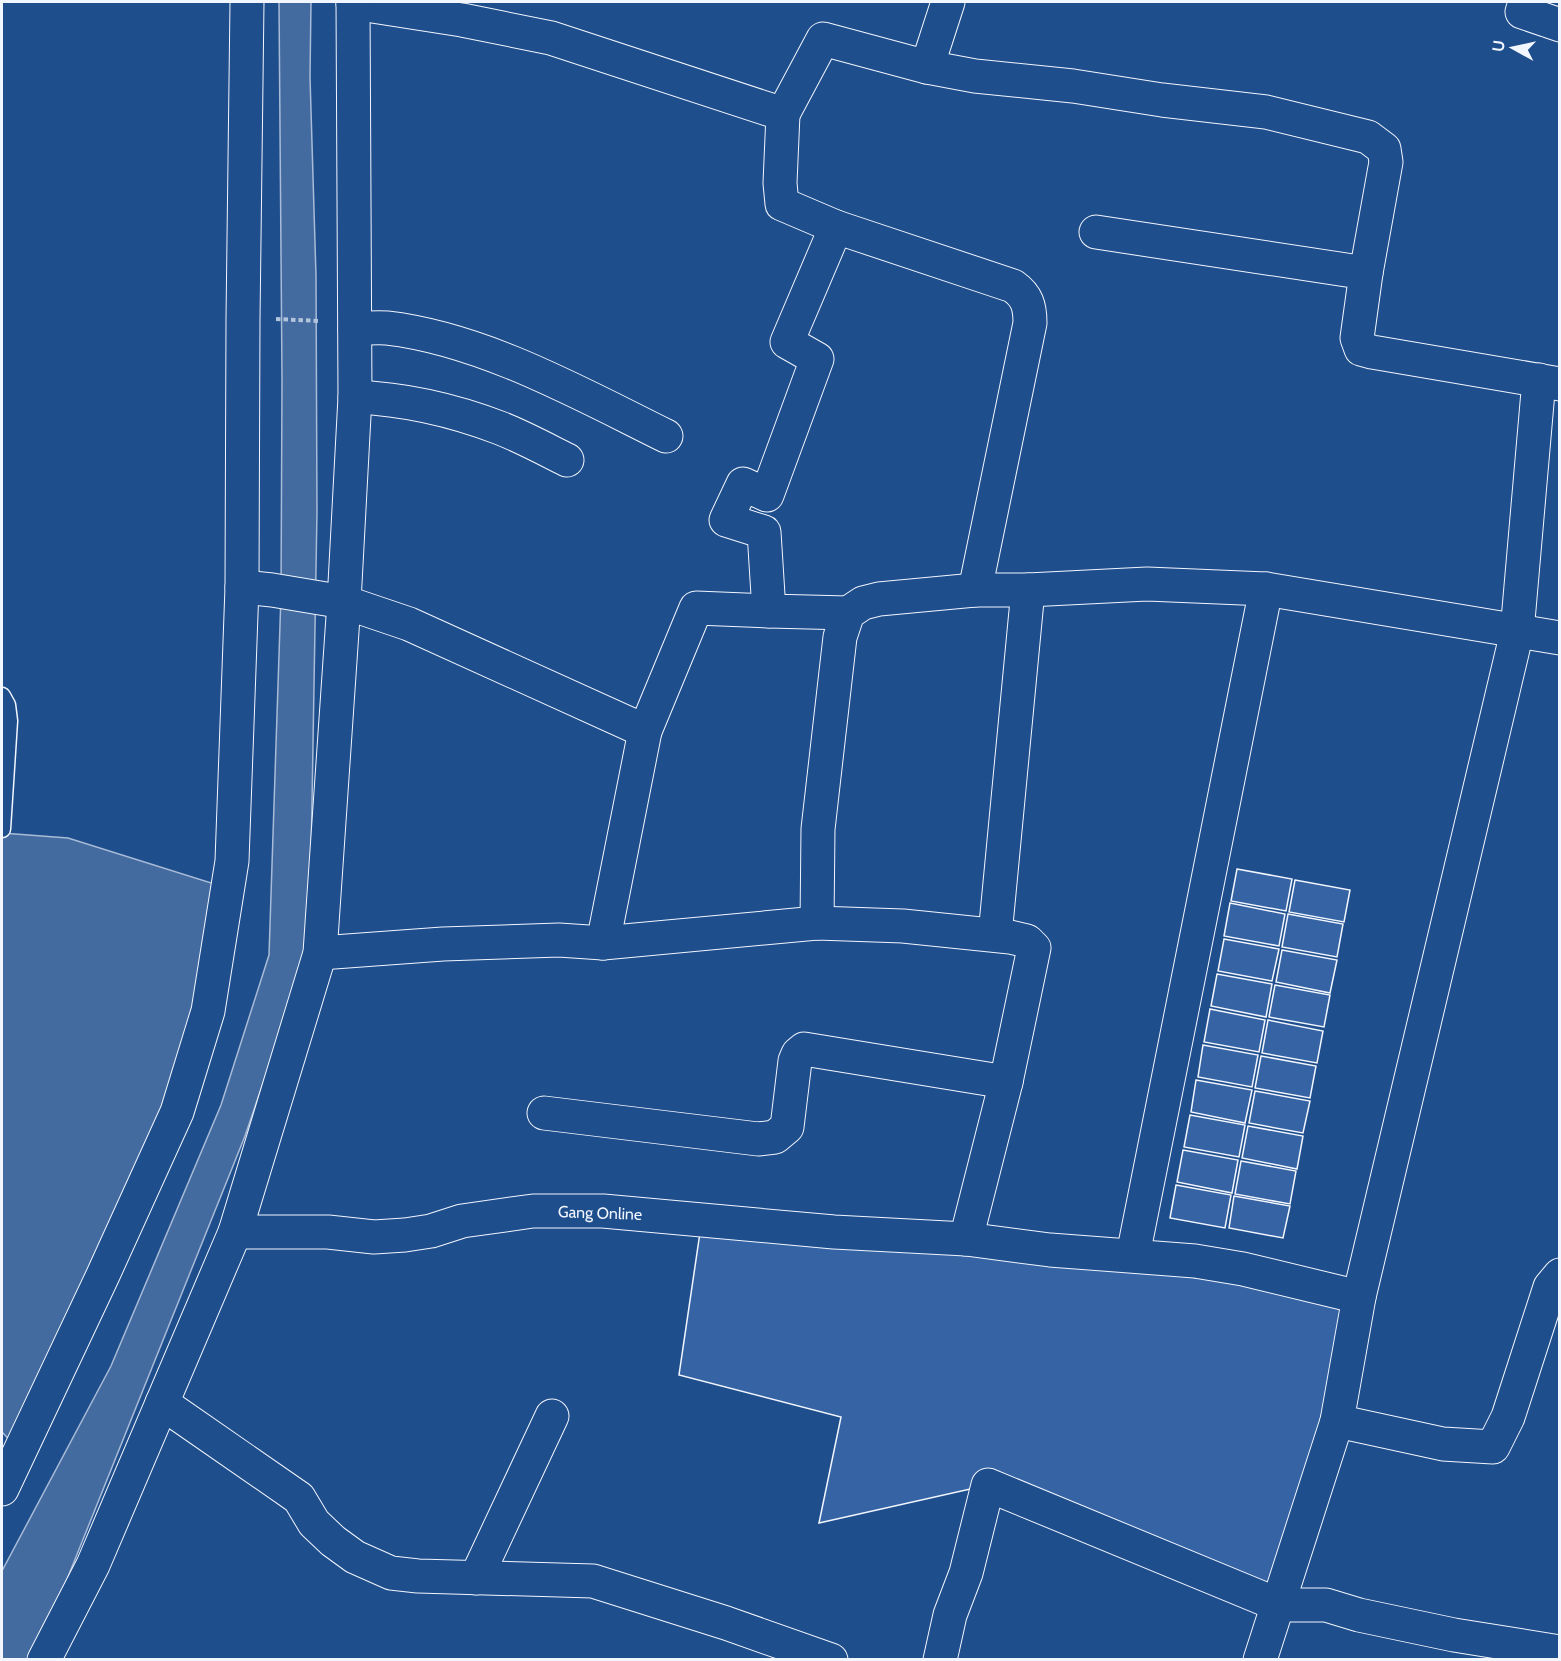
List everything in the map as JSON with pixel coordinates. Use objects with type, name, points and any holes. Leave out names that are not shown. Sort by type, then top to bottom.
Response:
[{"type":"street","points":[[2,1489],[177,1112],[208,1011],[232,861],[257,588],[243,319],[247,2]]},
{"type":"street","points":[[44,1659],[93,1565],[235,1232],[320,954],[344,602],[354,397],[353,2],[551,38],[783,114]]},
{"type":"street","points":[[927,67],[948,2]]},
{"type":"street","points":[[1525,2],[1522,12],[1560,25]]},
{"type":"street","points":[[975,590],[1030,323],[1030,309],[1024,293],[1013,286],[836,227],[782,204],[780,183],[783,114],[823,39],[927,67],[975,76],[1072,86],[1162,100],[1266,112],[1368,138],[1384,149],[1386,162],[1357,338],[1361,349],[1549,382],[1516,632],[1359,1297],[1337,1421],[1260,1659]]},
{"type":"street","points":[[769,611],[764,531],[726,520],[743,484],[767,495],[817,359],[787,342],[836,227]]},
{"type":"street","points":[[1096,232],[1366,273]]},
{"type":"street","points":[[355,329],[385,328],[431,335],[483,352],[549,378],[666,436]]},
{"type":"street","points":[[354,397],[390,398],[455,413],[501,428],[567,460]]},
{"type":"street","points":[[817,923],[818,829],[840,637],[848,613],[862,603],[975,590],[1028,590],[1147,584],[1266,589],[1560,638]]},
{"type":"street","points":[[257,588],[344,602],[409,624],[645,731]]},
{"type":"street","points":[[1133,1255],[1266,589]]},
{"type":"street","points":[[995,935],[1028,590]]},
{"type":"street","points":[[603,943],[645,731],[696,608],[848,613]]},
{"type":"street","points":[[320,954],[478,942],[559,940],[603,943],[817,923],[903,926],[995,935],[1027,941],[1034,948],[1006,1082],[966,1239]]},
{"type":"street","points":[[544,1113],[758,1139],[775,1137],[786,1127],[795,1061],[804,1049],[1006,1082]]},
{"type":"street","name":"Gang Online","points":[[235,1232],[328,1232],[374,1237],[405,1235],[488,1216],[533,1210],[603,1211],[834,1232],[966,1239],[1050,1250],[1195,1261],[1243,1269],[1359,1297]]},
{"type":"street","points":[[1337,1421],[1443,1444],[1494,1447],[1508,1417],[1550,1287],[1560,1275]]},
{"type":"street","points":[[162,1403],[299,1498],[314,1523],[333,1541],[355,1557],[391,1573],[417,1576],[593,1581],[831,1659]]},
{"type":"street","points":[[476,1578],[552,1416]]},
{"type":"street","points":[[940,1659],[950,1615],[966,1573],[988,1485],[1279,1605],[1326,1605],[1359,1615],[1454,1635],[1560,1652]]},
{"type":"lane","points":[[2,696],[7,705],[9,721],[2,829]]},
{"type":"path","points":[[275,319],[321,321]]},
{"type":"water","points":[[279,2],[311,2],[310,77],[316,276],[317,511],[311,861],[304,963],[245,1136],[35,1659],[2,1660],[2,1571],[111,1366],[221,1105],[269,955],[281,595]]},
{"type":"water","points":[[2,833],[68,838],[224,887],[208,1011],[20,1451],[2,1432]]},
{"type":"building","points":[[1237,869],[1292,879],[1286,911],[1231,901]]},
{"type":"building","points":[[1295,880],[1350,890],[1344,922],[1289,912]]},
{"type":"building","points":[[1230,903],[1285,914],[1279,946],[1224,936]]},
{"type":"building","points":[[1288,914],[1343,924],[1337,957],[1282,947]]},
{"type":"building","points":[[1224,939],[1279,949],[1272,981],[1218,971]]},
{"type":"building","points":[[1282,950],[1337,960],[1330,993],[1276,982]]},
{"type":"building","points":[[1217,974],[1272,984],[1266,1017],[1211,1006]]},
{"type":"building","points":[[1275,985],[1330,995],[1324,1027],[1269,1017]]},
{"type":"building","points":[[1210,1009],[1265,1020],[1259,1052],[1204,1042]]},
{"type":"building","points":[[1268,1020],[1323,1031],[1317,1063],[1262,1053]]},
{"type":"building","points":[[1203,1045],[1258,1055],[1252,1087],[1198,1077]]},
{"type":"building","points":[[1261,1056],[1316,1066],[1310,1098],[1255,1088]]},
{"type":"building","points":[[1196,1080],[1252,1090],[1245,1123],[1191,1112]]},
{"type":"building","points":[[1255,1091],[1310,1101],[1303,1133],[1249,1123]]},
{"type":"building","points":[[1190,1115],[1245,1125],[1239,1157],[1184,1147]]},
{"type":"building","points":[[1248,1126],[1303,1136],[1297,1169],[1242,1158]]},
{"type":"building","points":[[1183,1150],[1238,1160],[1232,1193],[1177,1182]]},
{"type":"building","points":[[1241,1161],[1296,1171],[1290,1204],[1235,1194]]},
{"type":"building","points":[[1176,1185],[1231,1195],[1225,1228],[1170,1218]]},
{"type":"building","points":[[1234,1196],[1290,1206],[1283,1238],[1229,1228]]},
{"type":"building","points":[[702,1219],[1359,1297],[1279,1605],[988,1485],[819,1523],[841,1417],[679,1375]]}]
